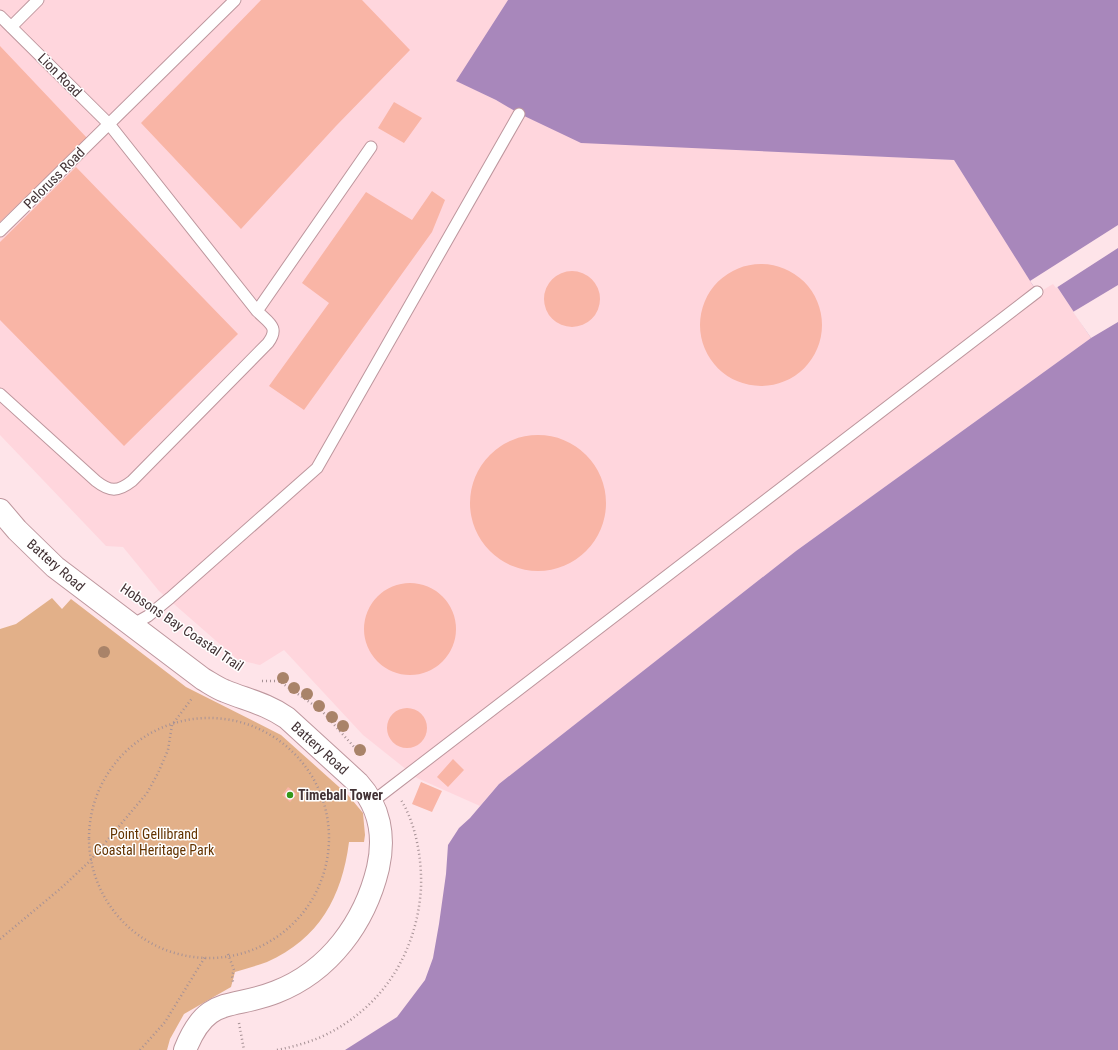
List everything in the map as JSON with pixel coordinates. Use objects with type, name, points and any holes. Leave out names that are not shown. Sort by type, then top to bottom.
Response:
[{"type":"street","name":"Battery Road","points":[[0,510],[17,530],[55,567],[203,679],[224,690],[260,703],[287,718],[365,790],[372,802],[380,825],[381,841],[379,862],[368,901],[362,914],[344,941],[314,971],[290,986],[257,999],[224,1006],[208,1014],[196,1026],[185,1050]]},
{"type":"lane","points":[[11,27],[38,0]]},
{"type":"lane","name":"Peloruss Road","points":[[0,232],[235,0]]},
{"type":"lane","name":"Lion Road","points":[[0,16],[109,124],[257,311],[272,326],[273,335],[268,344],[132,482],[121,489],[116,490],[102,485],[0,394]]},
{"type":"lane","points":[[132,625],[148,616],[170,598],[317,468],[520,114]]},
{"type":"lane","points":[[257,311],[371,146]]},
{"type":"lane","points":[[372,802],[1037,292]]},
{"type":"path","points":[[0,939],[60,889],[89,862],[121,826],[147,793],[154,783],[168,750],[172,725],[192,699],[203,679]]},
{"type":"path","name":"Hobsons Bay Coastal Trail","points":[[257,681],[279,681],[322,710],[355,749]]},
{"type":"path","points":[[85,839],[89,862],[100,888],[119,915],[134,929],[148,938],[171,949],[205,957],[215,957],[254,948],[280,936],[298,922],[311,906],[320,888],[328,861],[330,833],[327,813],[318,785],[308,771],[292,754],[257,730],[231,721],[213,719],[172,725],[151,731],[142,736],[121,754],[104,776],[96,793],[90,809],[86,829]]},
{"type":"path","points":[[277,1050],[321,1037],[335,1030],[358,1014],[378,995],[391,979],[413,935],[420,902],[421,862],[408,813],[400,798],[391,787]]},
{"type":"path","points":[[228,954],[234,970]]},
{"type":"path","points":[[140,1050],[164,1022],[205,957]]},
{"type":"shaded area","points":[[0,0],[508,0],[457,81],[581,142],[954,160],[1037,291],[1054,282],[1091,338],[796,551],[499,784],[480,806],[417,778],[363,735],[284,650],[260,665],[238,660],[159,591],[123,547],[106,546],[0,435]]},
{"type":"shaded area","points":[[508,0],[1118,0],[1118,1050],[345,1050],[397,1017],[425,980],[433,958],[439,924],[446,874],[448,845],[459,828],[470,818],[499,784],[796,551],[1091,338],[1054,282],[1037,292],[954,160],[581,143],[456,81]]},
{"type":"green space","name":"Point Gellibrand Coastal Heritage Park","points":[[52,598],[62,609],[71,599],[186,687],[281,735],[348,795],[363,813],[365,835],[364,842],[349,842],[341,881],[325,914],[314,928],[301,941],[285,952],[267,962],[235,972],[231,987],[184,1014],[170,1039],[167,1050],[0,1050],[0,629],[16,624]]},
{"type":"pier","points":[[1118,225],[1118,248],[1056,288],[1053,284],[1038,293],[1030,281]]},
{"type":"pier","points":[[1118,285],[1118,322],[1091,338],[1073,312]]},
{"type":"building","points":[[261,0],[362,0],[410,50],[336,126],[241,229],[141,123]]},
{"type":"building","points":[[0,46],[87,138],[0,222]]},
{"type":"building","points":[[394,102],[422,118],[404,143],[378,128]]},
{"type":"building","points":[[76,167],[238,334],[124,446],[0,320],[0,242]]},
{"type":"building","points":[[432,191],[445,200],[432,232],[304,410],[269,386],[329,303],[302,283],[366,192],[412,220]]},
{"type":"building","points":[[761,264],[784,269],[804,282],[817,302],[822,325],[817,348],[804,368],[784,381],[761,386],[738,381],[718,368],[705,348],[700,325],[705,302],[718,282],[738,269]]},
{"type":"building","points":[[567,271],[577,271],[592,279],[598,288],[600,299],[598,310],[592,319],[577,327],[567,327],[556,322],[549,315],[544,304],[544,294],[549,283],[556,276]]},
{"type":"building","points":[[531,435],[545,435],[564,440],[576,446],[591,460],[601,477],[605,490],[605,516],[601,529],[595,541],[581,556],[576,560],[558,568],[545,571],[531,571],[512,566],[500,560],[485,546],[481,541],[473,523],[470,510],[470,496],[475,477],[481,465],[495,450],[500,446],[518,438]]},
{"type":"building","points":[[410,583],[427,587],[442,597],[452,612],[456,629],[452,646],[442,661],[427,671],[410,675],[393,671],[378,661],[368,646],[364,629],[368,612],[378,597],[393,587]]},
{"type":"building","points":[[403,708],[411,708],[418,711],[424,717],[427,728],[424,739],[418,745],[411,748],[403,748],[396,745],[390,739],[387,732],[387,724],[390,717],[396,711]]},
{"type":"building","points":[[453,759],[464,770],[448,787],[437,777]]},
{"type":"building","points":[[421,782],[442,791],[432,812],[412,804]]},
{"type":"building","points":[[288,787],[297,794],[290,802],[282,795]]},
{"type":"place","name":"Timeball Tower","points":[[290,795]]}]
